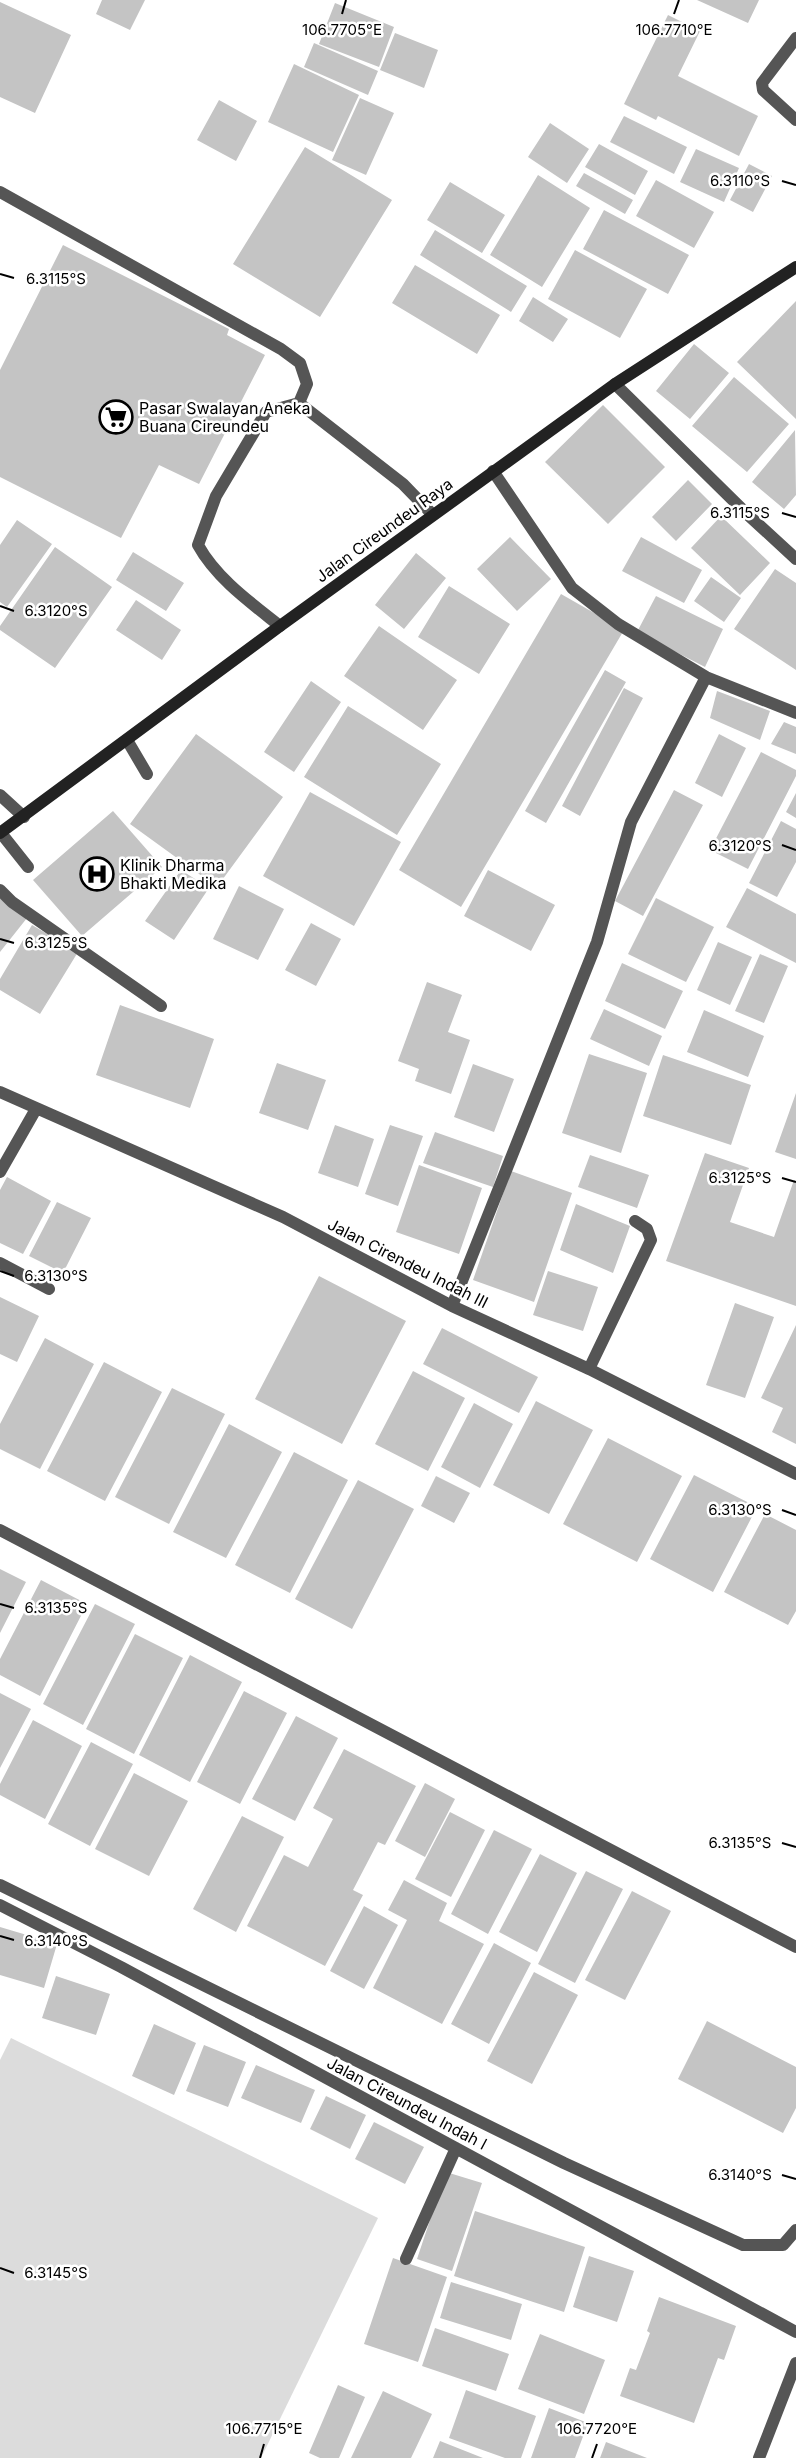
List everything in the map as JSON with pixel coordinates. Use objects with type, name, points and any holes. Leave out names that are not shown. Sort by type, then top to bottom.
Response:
[{"type":"main road","name":"Jalan Cireundeu Raya","points":[[0,833],[280,626],[615,384],[796,267]]},
{"type":"street","points":[[796,38],[762,83],[764,90],[796,120]]},
{"type":"street","points":[[0,192],[281,349],[300,363],[307,384],[299,403]]},
{"type":"street","points":[[615,384],[796,559]]},
{"type":"street","points":[[299,403],[403,484],[433,515]]},
{"type":"street","points":[[280,626],[207,561],[198,545],[216,496],[266,412],[299,403]]},
{"type":"street","points":[[493,471],[572,588],[618,624],[706,677],[796,713]]},
{"type":"street","points":[[452,1306],[597,942],[631,822],[706,677]]},
{"type":"street","points":[[127,740],[147,774]]},
{"type":"street","points":[[0,795],[24,817]]},
{"type":"street","points":[[0,833],[28,867]]},
{"type":"street","points":[[0,890],[12,902],[161,1006]]},
{"type":"street","name":"Jalan Cirendeu Indah III","points":[[0,1092],[283,1217],[452,1306],[589,1369],[796,1474]]},
{"type":"street","points":[[0,1172],[36,1109]]},
{"type":"street","points":[[589,1369],[651,1240],[647,1229],[635,1221]]},
{"type":"street","points":[[0,1263],[49,1289]]},
{"type":"street","points":[[0,1530],[796,1947]]},
{"type":"street","points":[[0,1885],[564,2163],[743,2245],[783,2245],[796,2230]]},
{"type":"street","name":"Jalan Cireundeu Indah I","points":[[0,1905],[132,1973],[796,2332]]},
{"type":"street","points":[[406,2259],[456,2148]]},
{"type":"street","points":[[759,2458],[791,2389],[796,2363]]},
{"type":"shaded area","points":[[11,2038],[378,2218],[261,2458],[0,2458],[0,2060]]},
{"type":"building","points":[[102,0],[145,0],[130,30],[96,14]]},
{"type":"building","points":[[697,0],[759,0],[748,23]]},
{"type":"building","points":[[0,2],[71,35],[35,113],[0,97]]},
{"type":"building","points":[[335,3],[394,27],[379,67],[319,44]]},
{"type":"building","points":[[668,15],[700,31],[678,76],[758,116],[739,156],[658,116],[656,120],[624,104]]},
{"type":"building","points":[[395,33],[438,50],[424,88],[380,70]]},
{"type":"building","points":[[314,43],[378,71],[368,95],[304,67]]},
{"type":"building","points":[[294,64],[359,95],[333,152],[268,122]]},
{"type":"building","points":[[360,98],[394,113],[366,175],[332,160]]},
{"type":"building","points":[[219,100],[257,121],[236,161],[197,140]]},
{"type":"building","points":[[624,116],[687,147],[674,174],[610,142]]},
{"type":"building","points":[[550,123],[589,149],[567,183],[528,157]]},
{"type":"building","points":[[599,144],[648,171],[635,195],[585,167]]},
{"type":"building","points":[[305,147],[392,200],[320,317],[233,264]]},
{"type":"building","points":[[696,149],[739,168],[724,202],[680,182]]},
{"type":"building","points":[[749,164],[772,176],[753,212],[730,200]]},
{"type":"building","points":[[584,173],[633,200],[625,214],[576,186]]},
{"type":"building","points":[[538,175],[590,208],[542,287],[490,255]]},
{"type":"building","points":[[656,180],[714,212],[694,248],[636,216]]},
{"type":"building","points":[[450,182],[505,215],[482,253],[427,220]]},
{"type":"building","points":[[604,210],[689,255],[668,294],[583,249]]},
{"type":"building","points":[[435,230],[527,286],[511,312],[420,255]]},
{"type":"building","name":"Pasar Swalayan Aneka Buana Cireundeu","points":[[63,245],[229,329],[227,335],[265,355],[199,484],[159,465],[121,538],[0,477],[0,370]]},
{"type":"building","points":[[575,250],[647,289],[620,338],[548,299]]},
{"type":"building","points":[[415,265],[500,315],[477,354],[392,303]]},
{"type":"building","points":[[533,297],[568,319],[553,342],[519,321]]},
{"type":"building","points":[[796,301],[796,419],[737,362]]},
{"type":"building","points":[[694,344],[729,373],[690,419],[656,391]]},
{"type":"building","points":[[734,377],[789,424],[747,472],[692,426]]},
{"type":"building","points":[[603,405],[665,467],[608,524],[545,462]]},
{"type":"building","points":[[795,430],[796,495],[784,509],[752,482]]},
{"type":"building","points":[[688,480],[712,504],[676,541],[652,517]]},
{"type":"building","points":[[721,516],[770,563],[740,595],[691,548]]},
{"type":"building","points":[[17,520],[52,544],[7,607],[0,602],[0,545]]},
{"type":"building","points":[[510,537],[551,579],[517,611],[477,569]]},
{"type":"building","points":[[641,537],[702,570],[684,603],[622,571]]},
{"type":"building","points":[[55,547],[112,587],[55,668],[0,630],[0,626]]},
{"type":"building","points":[[133,552],[184,583],[166,611],[116,580]]},
{"type":"building","points":[[416,553],[446,578],[404,629],[375,605]]},
{"type":"building","points":[[775,569],[796,583],[796,670],[734,629]]},
{"type":"building","points":[[711,577],[741,598],[724,622],[694,601]]},
{"type":"building","points":[[449,586],[510,624],[479,674],[418,637]]},
{"type":"building","points":[[561,594],[624,630],[461,907],[399,870]]},
{"type":"building","points":[[656,596],[723,629],[705,667],[637,632]]},
{"type":"building","points":[[136,600],[181,630],[162,660],[116,630]]},
{"type":"building","points":[[379,626],[457,680],[423,730],[344,676]]},
{"type":"building","points":[[605,670],[626,682],[546,823],[525,811]]},
{"type":"building","points":[[311,681],[341,702],[294,772],[264,752]]},
{"type":"building","points":[[624,688],[643,698],[580,816],[562,806]]},
{"type":"building","points":[[717,691],[770,711],[760,740],[710,718]]},
{"type":"building","points":[[348,706],[441,764],[397,835],[304,777]]},
{"type":"building","points":[[784,722],[796,727],[796,754],[771,744]]},
{"type":"building","points":[[196,734],[283,797],[217,887],[130,824]]},
{"type":"building","points":[[719,734],[746,748],[722,797],[695,783]]},
{"type":"building","points":[[761,752],[796,770],[796,776],[748,869],[710,850]]},
{"type":"building","points":[[674,790],[703,805],[643,916],[615,901]]},
{"type":"building","points":[[310,792],[401,842],[354,926],[263,876]]},
{"type":"building","points":[[796,793],[796,818],[786,812]]},
{"type":"building","name":"Klinik Dharma Bhakti Medika","points":[[113,811],[162,867],[82,936],[33,880]]},
{"type":"building","points":[[781,821],[796,829],[796,862],[777,897],[749,883]]},
{"type":"building","points":[[181,870],[209,888],[174,940],[145,921]]},
{"type":"building","points":[[488,870],[555,905],[531,951],[464,916]]},
{"type":"building","points":[[239,886],[284,909],[258,960],[213,939]]},
{"type":"building","points":[[747,888],[796,914],[796,963],[726,927]]},
{"type":"building","points":[[0,898],[27,918],[0,952]]},
{"type":"building","points":[[656,898],[714,927],[686,982],[628,954]]},
{"type":"building","points":[[311,923],[341,939],[316,986],[285,970]]},
{"type":"building","points":[[32,925],[78,952],[40,1014],[0,990],[0,979]]},
{"type":"building","points":[[718,942],[752,957],[730,1005],[697,990]]},
{"type":"building","points":[[760,954],[788,966],[764,1023],[735,1011]]},
{"type":"building","points":[[622,963],[683,991],[665,1029],[605,1001]]},
{"type":"building","points":[[427,982],[462,995],[448,1032],[470,1040],[451,1094],[415,1081],[419,1069],[398,1061]]},
{"type":"building","points":[[120,1005],[214,1039],[190,1108],[96,1075]]},
{"type":"building","points":[[604,1009],[662,1036],[649,1066],[590,1039]]},
{"type":"building","points":[[704,1010],[764,1036],[748,1077],[687,1052]]},
{"type":"building","points":[[589,1054],[647,1073],[621,1153],[562,1133]]},
{"type":"building","points":[[663,1055],[751,1085],[731,1145],[643,1116]]},
{"type":"building","points":[[277,1063],[326,1080],[308,1130],[259,1113]]},
{"type":"building","points":[[473,1064],[514,1079],[494,1132],[454,1117]]},
{"type":"building","points":[[796,1093],[796,1159],[775,1152]]},
{"type":"building","points":[[335,1125],[374,1139],[358,1187],[318,1173]]},
{"type":"building","points":[[390,1125],[423,1136],[398,1206],[365,1194]]},
{"type":"building","points":[[435,1132],[503,1156],[493,1187],[423,1163]]},
{"type":"building","points":[[705,1153],[749,1168],[730,1222],[774,1237],[794,1180],[796,1181],[796,1306],[666,1261]]},
{"type":"building","points":[[590,1155],[649,1175],[637,1208],[578,1187]]},
{"type":"building","points":[[419,1165],[482,1188],[459,1254],[396,1232]]},
{"type":"building","points":[[511,1171],[572,1193],[534,1302],[473,1280]]},
{"type":"building","points":[[7,1177],[51,1201],[23,1254],[0,1243],[0,1190]]},
{"type":"building","points":[[57,1202],[91,1218],[63,1273],[29,1256]]},
{"type":"building","points":[[576,1204],[630,1226],[613,1273],[560,1250]]},
{"type":"building","points":[[548,1271],[598,1287],[583,1331],[533,1315]]},
{"type":"building","points":[[319,1276],[406,1321],[342,1444],[255,1399]]},
{"type":"building","points":[[0,1297],[39,1316],[17,1362],[0,1354]]},
{"type":"building","points":[[735,1303],[774,1317],[745,1398],[706,1385]]},
{"type":"building","points":[[796,1325],[796,1444],[772,1432],[783,1408],[761,1398]]},
{"type":"building","points":[[442,1328],[538,1377],[519,1413],[423,1364]]},
{"type":"building","points":[[45,1338],[94,1364],[40,1469],[0,1449],[0,1424]]},
{"type":"building","points":[[104,1362],[162,1392],[105,1501],[47,1471]]},
{"type":"building","points":[[413,1371],[465,1398],[428,1471],[375,1444]]},
{"type":"building","points":[[172,1388],[225,1414],[169,1524],[115,1497]]},
{"type":"building","points":[[536,1401],[593,1430],[549,1514],[493,1485]]},
{"type":"building","points":[[474,1403],[513,1424],[480,1488],[441,1467]]},
{"type":"building","points":[[229,1424],[282,1452],[226,1558],[173,1532]]},
{"type":"building","points":[[608,1438],[682,1476],[637,1562],[563,1524]]},
{"type":"building","points":[[294,1452],[348,1480],[290,1593],[235,1565]]},
{"type":"building","points":[[694,1475],[757,1507],[713,1592],[650,1559]]},
{"type":"building","points":[[436,1476],[470,1493],[454,1523],[421,1506]]},
{"type":"building","points":[[358,1480],[414,1509],[352,1629],[295,1599]]},
{"type":"building","points":[[765,1514],[796,1530],[796,1611],[788,1625],[724,1592]]},
{"type":"building","points":[[0,1569],[26,1582],[0,1633]]},
{"type":"building","points":[[41,1580],[87,1604],[40,1696],[0,1675],[0,1659]]},
{"type":"building","points":[[95,1604],[135,1624],[83,1725],[43,1704]]},
{"type":"building","points":[[135,1634],[183,1658],[134,1754],[86,1729]]},
{"type":"building","points":[[190,1655],[242,1682],[190,1782],[139,1755]]},
{"type":"building","points":[[244,1691],[287,1713],[240,1804],[197,1782]]},
{"type":"building","points":[[0,1693],[31,1709],[0,1768]]},
{"type":"building","points":[[296,1716],[338,1738],[295,1821],[252,1799]]},
{"type":"building","points":[[33,1720],[82,1746],[45,1819],[0,1795],[0,1784]]},
{"type":"building","points":[[91,1742],[133,1764],[90,1846],[48,1824]]},
{"type":"building","points":[[344,1749],[416,1786],[385,1845],[378,1842],[353,1890],[363,1895],[325,1966],[247,1926],[284,1855],[308,1867],[333,1819],[313,1808]]},
{"type":"building","points":[[134,1773],[188,1801],[149,1876],[95,1849]]},
{"type":"building","points":[[425,1783],[455,1799],[425,1857],[395,1841]]},
{"type":"building","points":[[450,1812],[485,1830],[451,1897],[415,1879]]},
{"type":"building","points":[[242,1816],[284,1837],[236,1932],[193,1909]]},
{"type":"building","points":[[494,1830],[532,1849],[488,1934],[451,1914]]},
{"type":"building","points":[[540,1854],[577,1873],[537,1952],[499,1932]]},
{"type":"building","points":[[586,1871],[623,1889],[575,1983],[538,1964]]},
{"type":"building","points":[[404,1880],[447,1903],[439,1921],[484,1944],[442,2024],[373,1988],[407,1920],[388,1910]]},
{"type":"building","points":[[632,1891],[671,1911],[625,2000],[585,1980]]},
{"type":"building","points":[[364,1906],[398,1925],[364,1989],[330,1971]]},
{"type":"building","points":[[0,1927],[57,1944],[44,1988],[0,1975]]},
{"type":"building","points":[[494,1943],[531,1963],[489,2044],[451,2024]]},
{"type":"building","points":[[534,1972],[578,1995],[532,2084],[487,2061]]},
{"type":"building","points":[[56,1976],[110,1994],[96,2035],[42,2018]]},
{"type":"building","points":[[707,2021],[796,2067],[796,2108],[783,2133],[678,2079]]},
{"type":"building","points":[[154,2024],[196,2043],[174,2095],[132,2076]]},
{"type":"building","points":[[204,2045],[246,2062],[228,2107],[186,2091]]},
{"type":"building","points":[[256,2065],[315,2090],[301,2123],[241,2098]]},
{"type":"building","points":[[326,2096],[366,2115],[350,2149],[310,2129]]},
{"type":"building","points":[[374,2122],[424,2147],[405,2184],[355,2159]]},
{"type":"building","points":[[446,2172],[482,2183],[452,2271],[417,2259]]},
{"type":"building","points":[[475,2211],[585,2247],[564,2312],[454,2276]]},
{"type":"building","points":[[589,2256],[634,2271],[617,2322],[573,2307]]},
{"type":"building","points":[[393,2258],[447,2277],[418,2362],[364,2344]]},
{"type":"building","points":[[451,2282],[522,2304],[511,2340],[440,2318]]},
{"type":"building","points":[[659,2297],[736,2326],[724,2360],[718,2358],[694,2423],[620,2396],[630,2368],[636,2370],[650,2333],[647,2331]]},
{"type":"building","points":[[435,2328],[509,2354],[496,2391],[422,2366]]},
{"type":"building","points":[[540,2334],[605,2360],[584,2414],[518,2389]]},
{"type":"building","points":[[338,2385],[365,2397],[339,2458],[320,2458],[309,2453]]},
{"type":"building","points":[[466,2390],[536,2416],[521,2458],[505,2458],[449,2438]]},
{"type":"building","points":[[383,2391],[432,2414],[411,2458],[351,2458]]},
{"type":"building","points":[[549,2408],[588,2423],[575,2458],[531,2458]]},
{"type":"building","points":[[440,2441],[483,2458],[433,2458]]},
{"type":"building","points":[[606,2442],[647,2458],[600,2458]]},
{"type":"place","name":"Pasar Swalayan Aneka Buana Cireundeu","points":[[116,417]]},
{"type":"place","name":"Klinik Dharma Bhakti Medika","points":[[97,874]]}]
